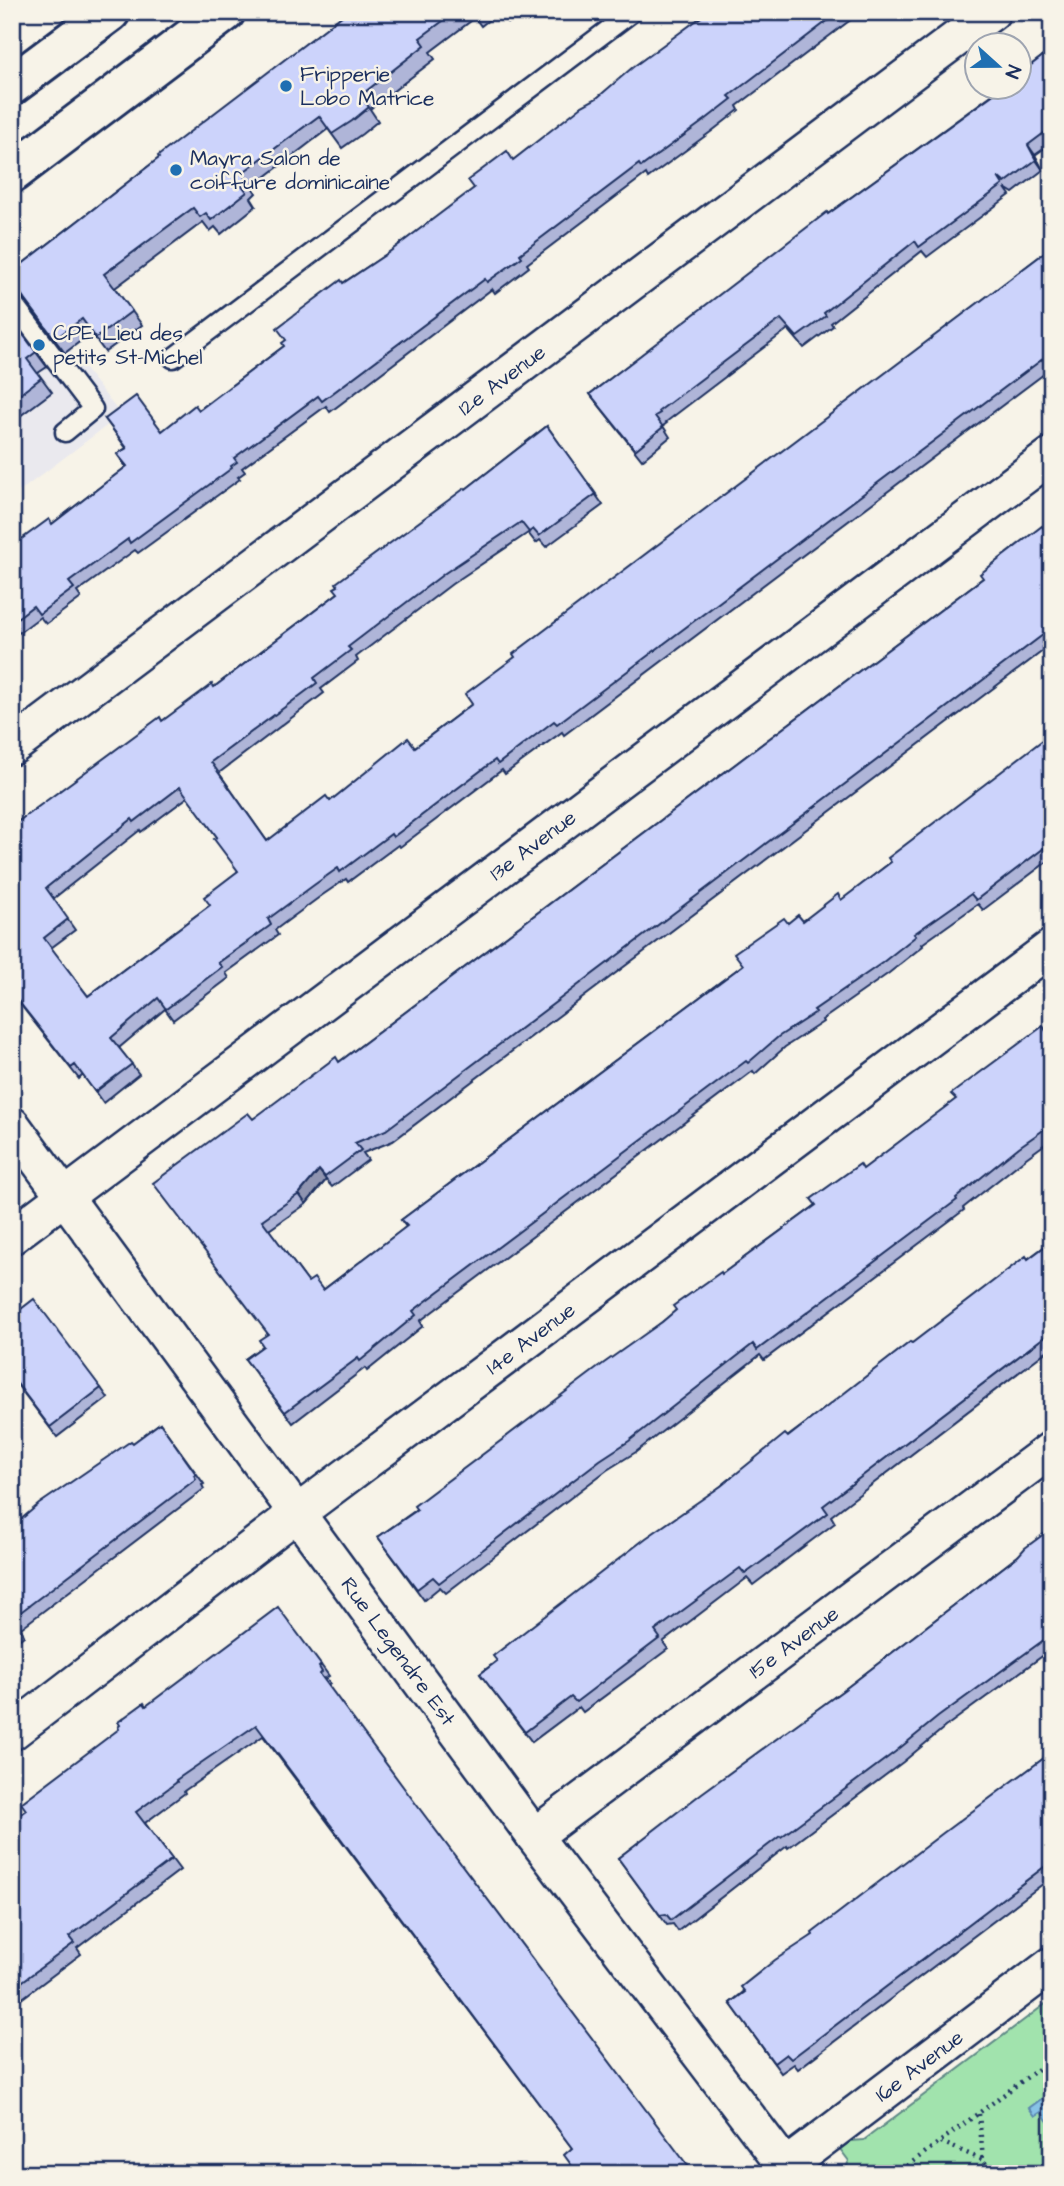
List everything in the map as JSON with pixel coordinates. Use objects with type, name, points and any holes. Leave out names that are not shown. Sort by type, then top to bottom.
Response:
[{"type":"main road","points":[[12,85],[110,12]]},
{"type":"main road","points":[[12,173],[225,12]]},
{"type":"street","name":"12e Avenue","points":[[12,747],[992,12]]},
{"type":"street","name":"13e Avenue","points":[[12,1236],[1052,455]]},
{"type":"street","name":"14e Avenue","points":[[12,1732],[296,1514],[1052,947]]},
{"type":"street","name":"Rue Legendre Est","points":[[12,1125],[534,1836],[788,2170]]},
{"type":"street","name":"15e Avenue","points":[[534,1836],[1052,1449]]},
{"type":"street","name":"16e Avenue","points":[[788,2170],[1052,1965]]},
{"type":"lane","points":[[173,358],[632,12]]},
{"type":"lane","points":[[12,302],[93,409],[65,432]]},
{"type":"path","points":[[896,2174],[1052,2059]]},
{"type":"path","points":[[979,2114],[983,2160]]},
{"type":"path","points":[[941,2142],[983,2160],[994,2174]]},
{"type":"shaded area","name":"CPE Lieu des petits St-Michel","points":[[12,276],[121,415],[12,497]]},
{"type":"green space","points":[[1052,1999],[1052,2174],[843,2174],[849,2161],[840,2149],[851,2141],[864,2140]]},
{"type":"water","points":[[1052,2091],[1052,2127],[1041,2112],[1035,2116],[1029,2108]]},
{"type":"building","points":[[347,12],[455,12],[420,38],[425,45],[360,96],[369,107],[352,121],[332,134],[319,116],[242,173],[246,179],[241,184],[247,192],[211,220],[206,213],[200,217],[193,208],[104,274],[132,311],[96,338],[82,319],[55,339],[12,282],[12,272],[159,158],[158,156]]},
{"type":"building","points":[[708,12],[839,12],[729,96],[732,99],[705,120],[641,167],[639,164],[520,254],[522,257],[487,282],[485,279],[322,401],[318,396],[234,458],[237,462],[232,468],[130,543],[128,539],[69,582],[74,588],[39,614],[33,606],[12,622],[12,546],[49,519],[52,524],[127,466],[117,454],[127,448],[105,419],[136,396],[162,431],[195,405],[199,410],[284,346],[282,343],[286,340],[277,328],[341,280],[343,283],[388,253],[474,188],[468,180],[507,151],[513,160]]},
{"type":"building","points":[[1052,49],[1052,127],[1028,145],[1036,160],[1005,183],[998,177],[1003,185],[919,247],[915,241],[797,337],[781,319],[659,411],[655,416],[663,427],[635,450],[590,394],[827,212],[828,214],[983,102],[1032,102],[1032,64]]},
{"type":"building","points":[[1052,247],[1052,352],[557,724],[554,721],[498,764],[495,760],[393,837],[391,834],[340,872],[338,868],[268,919],[271,925],[218,963],[222,967],[166,1009],[158,998],[111,1038],[132,1064],[95,1092],[75,1065],[71,1068],[12,993],[12,826],[160,717],[162,721],[212,684],[214,687],[338,593],[334,588],[338,586],[336,583],[466,489],[547,426],[596,494],[539,536],[533,529],[529,532],[521,522],[445,573],[348,647],[351,650],[314,678],[317,683],[211,762],[267,841],[326,796],[330,801],[408,738],[415,747],[472,704],[465,694],[515,657],[513,654]],"holes":[[[180,787],[217,837],[214,839],[238,871],[204,897],[210,905],[88,996],[44,938],[68,919],[46,888],[132,819],[134,822]]]},
{"type":"building","points":[[12,320],[36,352],[27,359],[41,378],[12,400]]},
{"type":"building","points":[[1052,525],[1052,628],[386,1130],[355,1143],[361,1150],[325,1177],[319,1170],[299,1194],[262,1220],[308,1282],[314,1278],[323,1290],[407,1226],[401,1220],[743,965],[734,953],[784,918],[788,923],[798,915],[803,921],[838,894],[841,900],[891,862],[888,858],[1052,733],[1052,842],[976,900],[971,894],[914,934],[916,936],[882,963],[814,1010],[816,1012],[778,1037],[748,1063],[746,1061],[413,1311],[416,1315],[360,1361],[358,1358],[285,1412],[245,1359],[263,1346],[259,1340],[268,1334],[153,1183],[248,1113],[253,1119],[336,1057],[339,1062],[983,578],[980,574],[1042,526],[1045,530]]},
{"type":"building","points":[[1043,1026],[1046,1031],[1052,1027],[1052,1124],[1019,1147],[956,1198],[957,1200],[757,1350],[753,1344],[439,1583],[433,1577],[417,1589],[378,1537],[417,1510],[414,1506],[662,1322],[676,1310],[673,1306],[721,1272],[722,1274],[816,1205],[811,1199],[860,1164],[863,1169],[956,1099],[951,1094]]},
{"type":"building","points":[[1052,1241],[1052,1331],[823,1506],[828,1513],[745,1574],[740,1568],[655,1631],[660,1638],[576,1702],[571,1697],[525,1732],[480,1674],[497,1661],[493,1656],[646,1538],[721,1486],[785,1434],[788,1437],[910,1342],[1026,1256],[1028,1259]]},
{"type":"building","points":[[34,1299],[101,1388],[50,1427],[12,1377],[12,1316]]},
{"type":"building","points":[[160,1423],[196,1474],[196,1479],[14,1617],[17,1625],[12,1629],[12,1527],[39,1504]]},
{"type":"building","points":[[1052,1528],[1052,1634],[671,1920],[666,1914],[660,1915],[618,1858],[845,1689]]},
{"type":"building","points":[[278,1607],[321,1665],[320,1674],[694,2174],[578,2174],[564,2155],[572,2148],[256,1725],[176,1780],[177,1782],[136,1812],[172,1859],[69,1937],[74,1943],[12,1989],[12,1820],[26,1810],[21,1803],[119,1729],[118,1722],[144,1703],[146,1706]]},
{"type":"building","points":[[1052,1752],[1052,1861],[791,2059],[786,2054],[774,2063],[730,2003],[745,1992],[741,1987]]},
{"type":"place","name":"Fripperie Lobo Matrice","points":[[286,86]]},
{"type":"place","name":"Mayra Salon de coiffure dominicaine","points":[[176,170]]},
{"type":"place","name":"CPE Lieu des petits St-Michel","points":[[39,345]]}]
